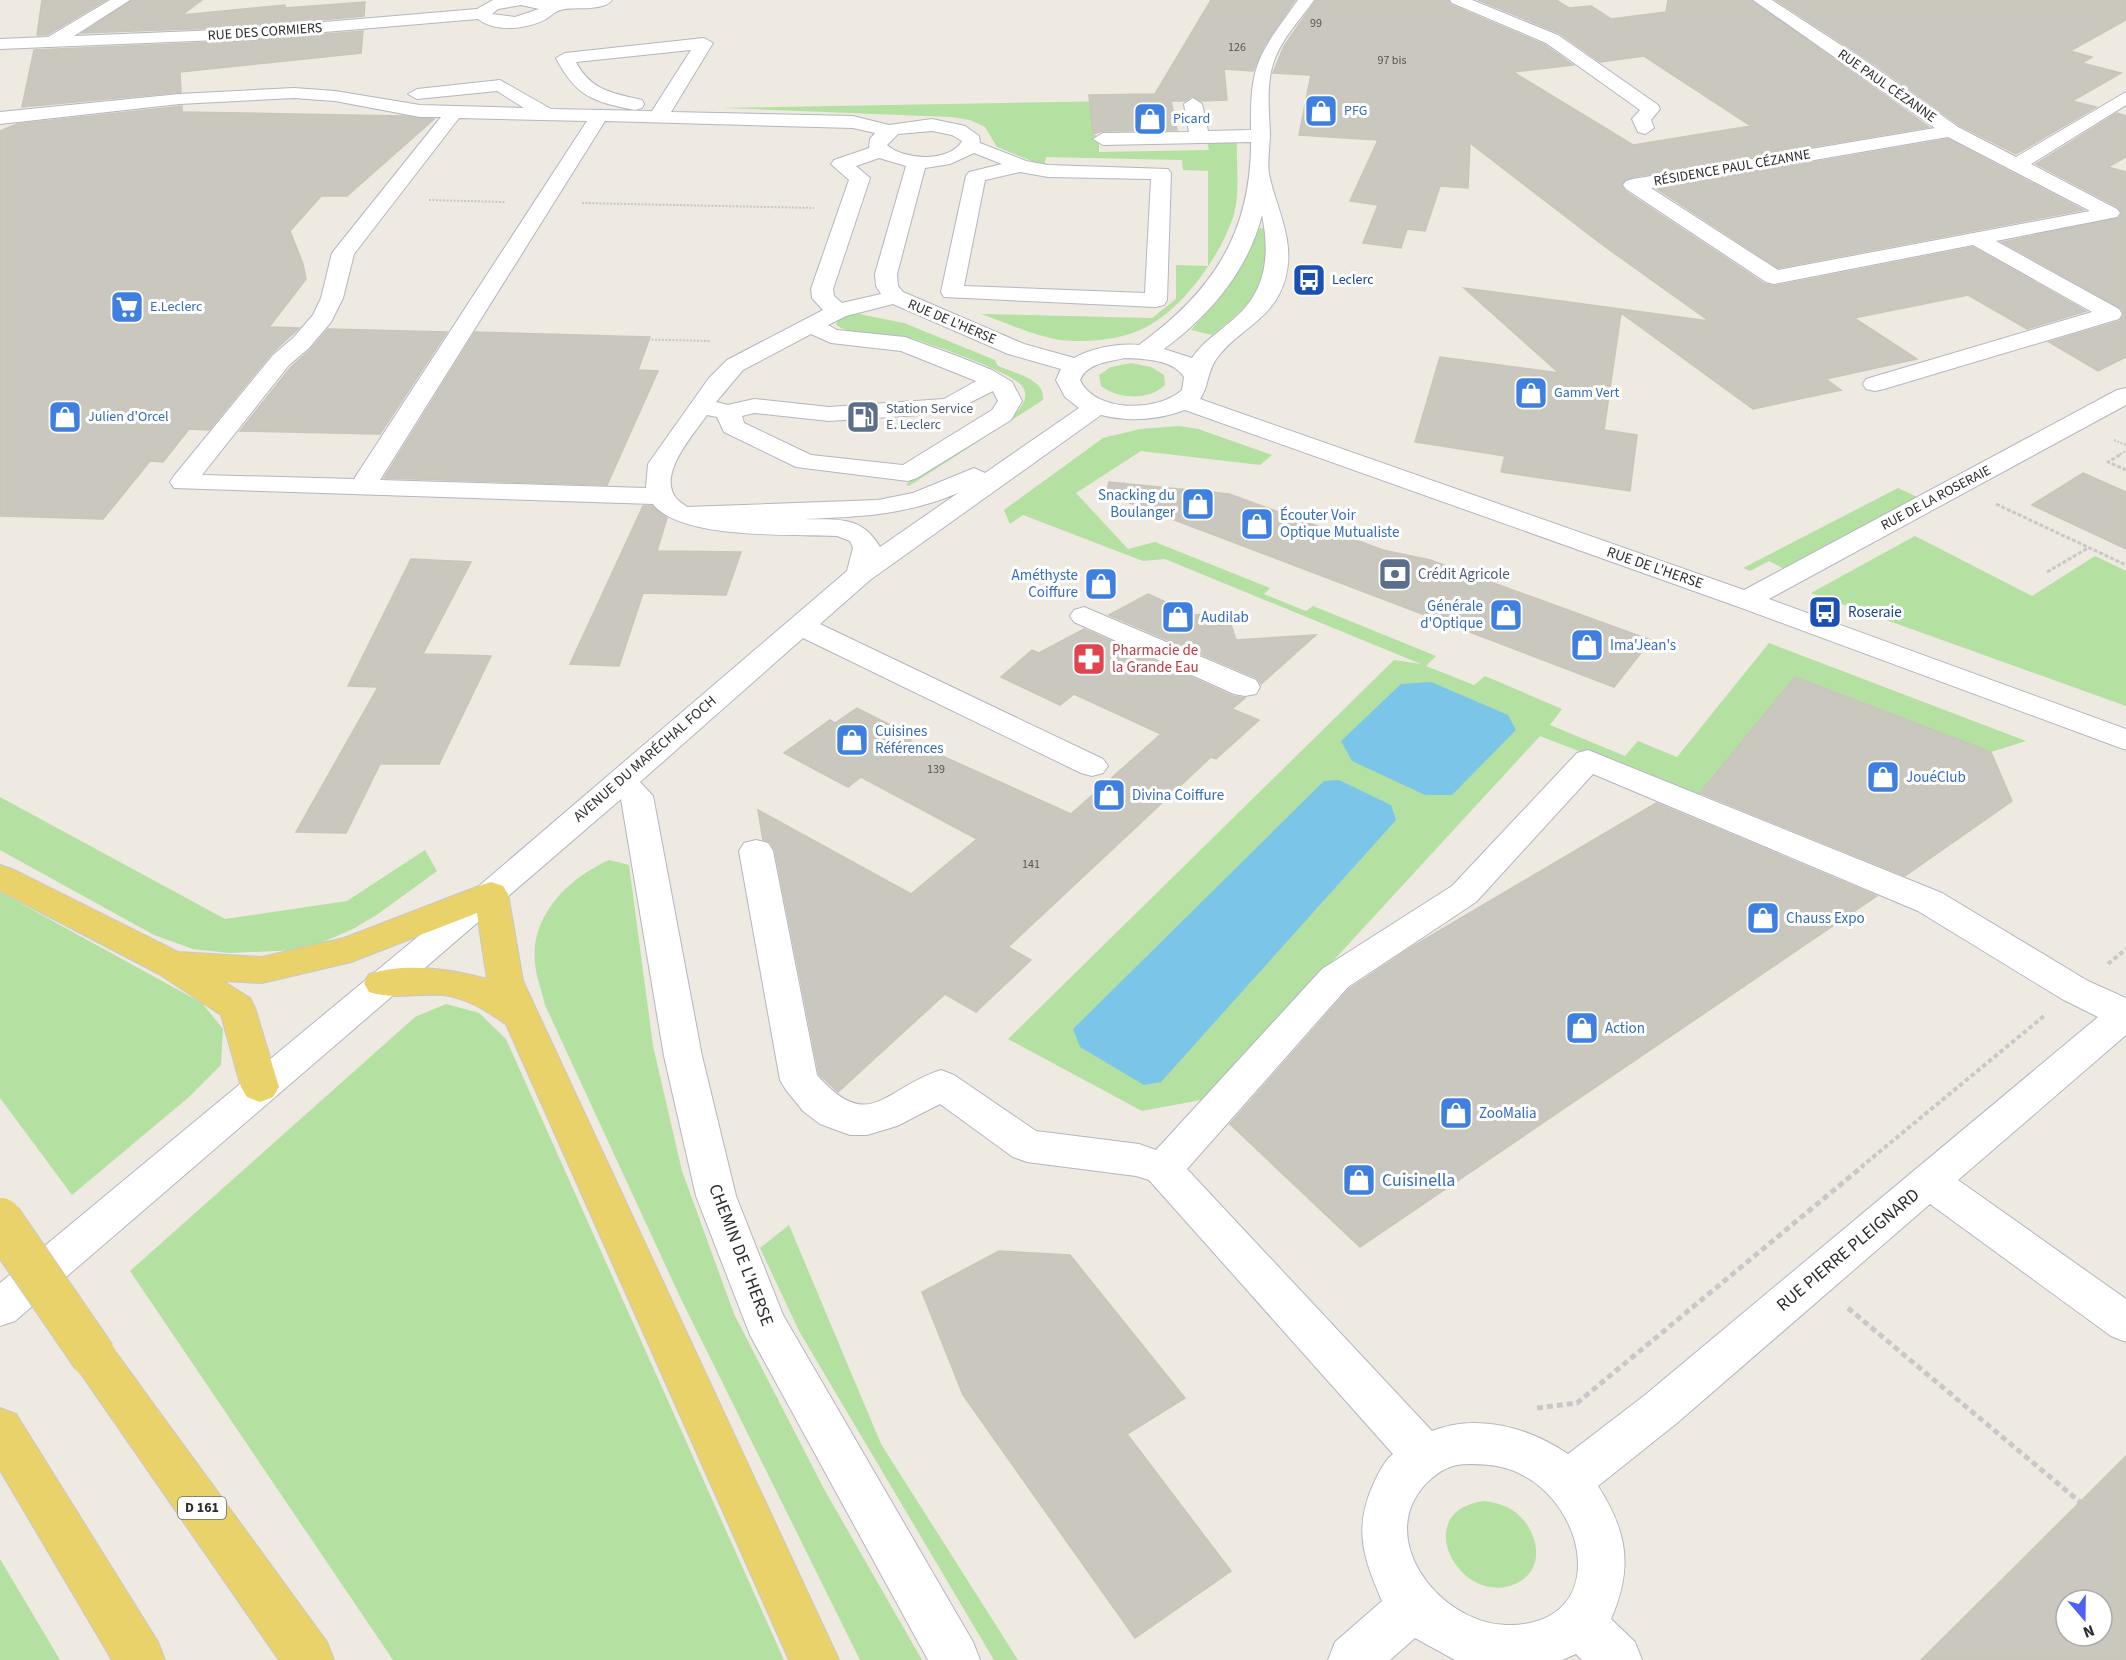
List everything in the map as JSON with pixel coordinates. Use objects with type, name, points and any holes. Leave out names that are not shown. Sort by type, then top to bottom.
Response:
[{"type":"main road","points":[[0,876],[172,965],[237,1008],[260,1087]]},
{"type":"main road","points":[[172,965],[262,970],[351,949],[491,894],[505,981],[814,1660]]},
{"type":"main road","points":[[382,983],[444,982],[475,989],[485,992],[520,1015]]},
{"type":"main road","name":"D 161","points":[[0,1220],[94,1357],[309,1660]]},
{"type":"main road","points":[[4,1436],[140,1660]]},
{"type":"street","name":"RUE DES CORMIERS","points":[[49,43],[122,0]]},
{"type":"street","points":[[548,7],[544,14],[518,21],[489,20],[482,14],[486,7],[510,0],[538,2],[548,7],[604,0]]},
{"type":"street","points":[[1146,351],[1194,315],[1222,279],[1246,236],[1260,171],[1263,68],[1306,0]]},
{"type":"street","name":"RUE PAUL CÉZANNE","points":[[1761,0],[1867,70],[1951,131],[2016,165]]},
{"type":"street","points":[[1465,3],[1552,39],[1601,72],[1651,109],[1641,119],[1645,128]]},
{"type":"street","name":"RUE DES CORMIERS","points":[[0,44],[265,32],[482,14]]},
{"type":"street","points":[[518,21],[525,40]]},
{"type":"street","points":[[704,43],[662,111],[596,94],[575,79],[565,58],[704,43]]},
{"type":"street","points":[[405,101],[500,85],[547,114]]},
{"type":"street","points":[[0,118],[234,95],[335,96],[405,101],[453,112],[600,116],[662,111],[853,122],[890,132]]},
{"type":"street","points":[[2016,165],[2126,97]]},
{"type":"street","points":[[1192,104],[1200,137]]},
{"type":"street","points":[[453,112],[443,129],[343,253],[332,298],[323,317],[281,360],[183,482],[661,496]]},
{"type":"street","points":[[362,487],[600,116]]},
{"type":"street","points":[[838,311],[823,298],[822,289],[860,178],[841,164],[880,151],[889,156],[917,162],[957,156],[970,146],[972,140],[967,135],[946,127],[917,126],[890,132],[878,141],[880,151]]},
{"type":"street","name":"RÉSIDENCE PAUL CÉZANNE","points":[[1951,131],[1634,185],[1774,277],[2118,213]]},
{"type":"street","points":[[1103,139],[1260,136]]},
{"type":"street","points":[[970,146],[999,155],[1020,166],[1048,171],[1161,173],[1156,300],[952,292],[976,176],[1020,166]]},
{"type":"street","name":"RUE DE L'HERSE","points":[[917,162],[886,274],[887,286],[895,297],[1016,349],[1075,366]]},
{"type":"street","name":"RÉSIDENCE PAUL CÉZANNE","points":[[2016,165],[2118,213]]},
{"type":"street","points":[[1189,390],[1192,371],[1174,358],[1146,351],[1105,353],[1075,366],[1069,374],[1068,384],[1072,393],[1096,407],[1142,412],[1169,408],[1189,390],[1202,358],[1245,322],[1262,304],[1272,286],[1279,245],[1277,227],[1260,171]]},
{"type":"street","points":[[1875,384],[2111,314],[1977,239]]},
{"type":"street","points":[[860,574],[867,548],[860,536],[842,528],[720,525],[686,515],[670,507],[661,496],[658,479],[662,464],[717,382],[735,365],[838,311],[895,297]]},
{"type":"street","points":[[728,412],[733,427],[805,462],[908,473],[1002,415],[1010,401],[1003,387],[993,381],[905,345],[831,336],[811,325]]},
{"type":"street","points":[[701,406],[728,412],[754,406],[830,414],[949,406],[993,381]]},
{"type":"street","name":"RUE DE L'HERSE","points":[[1189,390],[1746,600],[2126,740]]},
{"type":"street","name":"RUE DE LA ROSERAIE","points":[[1746,600],[2126,395]]},
{"type":"street","name":"AVENUE DU MARÉCHAL FOCH","points":[[0,1308],[382,983],[491,894],[799,624],[860,574],[1096,407]]},
{"type":"street","points":[[686,515],[878,508],[921,499],[1039,447]]},
{"type":"street","points":[[1084,616],[1245,687]]},
{"type":"street","points":[[799,624],[1092,766]]},
{"type":"street","points":[[1163,1169],[1335,978],[1464,894],[1588,760],[1930,902],[2075,990],[2126,1014]]},
{"type":"street","name":"CHEMIN DE L'HERSE","points":[[619,781],[637,796],[682,1056],[716,1196],[765,1322],[955,1660]]},
{"type":"street","points":[[756,851],[799,1080],[815,1102],[837,1117],[865,1122],[895,1111],[942,1085],[1027,1146],[1139,1160],[1163,1169],[1424,1455]]},
{"type":"street","name":"RUE PIERRE PLEIGNARD","points":[[1568,1482],[1661,1409],[2126,1014]]},
{"type":"street","points":[[1929,1181],[2126,1323]]},
{"type":"street","points":[[1481,1443],[1511,1448],[1541,1461],[1568,1482],[1588,1509],[1600,1539],[1603,1570],[1596,1598],[1580,1623],[1552,1641],[1540,1644],[1518,1649],[1481,1646],[1445,1630],[1414,1605],[1394,1572],[1384,1538],[1386,1504],[1401,1476],[1424,1455],[1451,1444],[1481,1443]]},
{"type":"street","points":[[1353,1660],[1414,1605]]},
{"type":"street","points":[[1580,1623],[1617,1660]]},
{"type":"path","points":[[387,199],[839,208],[849,215]]},
{"type":"path","points":[[311,331],[745,342],[768,346]]},
{"type":"path","points":[[2120,442],[2126,445]]},
{"type":"path","points":[[2126,451],[2108,462],[2126,470]]},
{"type":"path","points":[[1958,486],[2126,565]]},
{"type":"path","points":[[2047,572],[2089,548]]},
{"type":"path","points":[[1529,1409],[1577,1403],[2126,949]]},
{"type":"path","points":[[1776,1240],[1819,1275],[1848,1308],[1929,1379],[2080,1502]]},
{"type":"green space","points":[[1118,101],[1118,115],[1091,115],[1093,134],[1099,137],[1099,152],[1209,150],[1207,142],[1237,141],[1236,205],[1229,228],[1213,259],[1202,275],[1191,289],[1166,314],[1135,332],[1115,338],[1083,341],[1050,338],[981,314],[1152,318],[1176,299],[1176,265],[1208,266],[1208,171],[1183,170],[1182,160],[1046,157],[1044,166],[997,147],[985,127],[970,120],[951,117],[723,108]]},
{"type":"green space","points":[[1258,229],[1266,229],[1264,266],[1256,291],[1249,302],[1212,335],[1191,330],[1229,282]]},
{"type":"green space","points":[[854,313],[904,323],[995,360],[997,365],[1026,377],[1039,386],[1043,400],[909,486],[906,484],[1015,414],[1024,401],[1024,390],[1015,380],[1002,373],[932,345],[907,337],[848,331],[836,324],[840,317]]},
{"type":"green space","points":[[1131,363],[1151,367],[1164,375],[1165,385],[1151,394],[1142,396],[1116,394],[1101,386],[1099,375],[1111,367]]},
{"type":"green space","points":[[1179,426],[1198,429],[1272,455],[1260,465],[1141,451],[1076,493],[1128,549],[1155,542],[1270,588],[1264,594],[1306,611],[1313,606],[1436,656],[1426,666],[1474,685],[1485,676],[1562,709],[1550,725],[1625,756],[1638,741],[1677,757],[1769,643],[2026,741],[1991,752],[1796,677],[1697,797],[1540,736],[1206,1099],[1142,1111],[1008,1039],[1394,660],[1421,664],[1165,559],[1143,561],[1023,515],[1010,524],[1004,510],[1103,438],[1140,429]]},
{"type":"green space","points":[[1898,488],[1919,498],[1784,569],[1769,561],[1750,571],[1743,568]]},
{"type":"green space","points":[[1915,536],[2032,596],[2095,556],[2126,571],[2126,706],[1811,593]]},
{"type":"green space","points":[[0,797],[225,919],[347,901],[425,850],[437,871],[378,914],[353,929],[323,942],[297,950],[229,953],[193,949],[154,935],[0,850]]},
{"type":"green space","points":[[609,860],[629,865],[653,1046],[682,1171],[734,1314],[824,1489],[922,1660],[860,1660],[681,1299],[545,1005],[535,963],[535,946],[539,929],[555,900],[567,888],[580,877]]},
{"type":"green space","points":[[0,892],[202,1003],[223,1029],[221,1065],[189,1097],[72,1195],[0,1098]]},
{"type":"green space","points":[[446,1004],[479,1013],[506,1039],[784,1660],[393,1660],[130,1271],[415,1017]]},
{"type":"green space","points":[[789,1225],[881,1444],[1018,1660],[994,1660],[799,1331],[760,1248]]},
{"type":"green space","points":[[1485,1501],[1504,1506],[1515,1512],[1523,1519],[1534,1539],[1536,1560],[1525,1578],[1515,1584],[1494,1588],[1476,1582],[1461,1571],[1450,1555],[1446,1538],[1449,1521],[1462,1508]]},
{"type":"green space","points":[[0,1559],[60,1660],[0,1660]]},
{"type":"water","points":[[1431,682],[1508,715],[1516,730],[1452,795],[1425,795],[1352,761],[1341,741],[1401,684]]},
{"type":"water","points":[[1339,780],[1391,805],[1396,820],[1161,1082],[1144,1085],[1080,1047],[1073,1029],[1324,781]]},
{"type":"building","points":[[42,0],[106,0],[47,35],[37,35]]},
{"type":"building","points":[[132,0],[202,0],[182,15],[285,5],[285,8],[365,2],[364,16],[243,27],[82,33]]},
{"type":"building","points":[[1211,0],[1295,0],[1264,46],[1253,71],[1224,69],[1227,100],[1201,101],[1192,96],[1185,101],[1171,101],[1177,130],[1103,131],[1093,134],[1089,95],[1155,94]]},
{"type":"building","points":[[1316,0],[1448,0],[1451,5],[1545,45],[1573,65],[1513,72],[1633,145],[1751,126],[1644,56],[1600,62],[1559,33],[1478,0],[1556,0],[1569,8],[1591,6],[1611,19],[1666,12],[1668,0],[1751,0],[1929,127],[1633,177],[1621,184],[1625,191],[1765,284],[1774,286],[1973,247],[2086,311],[2027,329],[1968,295],[1854,318],[1917,359],[1826,379],[1841,390],[1753,409],[1621,313],[1604,430],[1637,435],[1630,491],[1501,472],[1505,456],[1415,442],[1440,357],[1559,373],[1464,288],[1709,321],[1600,243],[1470,143],[1468,188],[1440,186],[1425,231],[1407,229],[1401,248],[1363,243],[1378,205],[1350,201],[1378,140],[1299,135],[1311,75],[1273,73],[1284,46]]},
{"type":"building","points":[[1776,0],[2126,0],[2126,20],[2070,51],[2092,57],[2082,63],[2121,73],[2072,101],[2096,107],[2016,154],[1959,125],[1874,64]]},
{"type":"building","points":[[363,31],[361,53],[180,72],[181,92],[22,107],[34,50],[243,41]]},
{"type":"building","name":"E.Leclerc","points":[[182,106],[182,112],[404,116],[434,119],[347,196],[321,196],[290,231],[303,264],[306,279],[269,327],[299,328],[271,354],[209,430],[189,429],[163,462],[150,461],[103,519],[0,516],[0,131],[17,124]]},
{"type":"building","points":[[2117,113],[2126,116],[2126,157],[2108,167],[2126,172],[2126,357],[2098,371],[2049,342],[2120,321],[2124,315],[2121,308],[2002,242],[2119,218],[2122,213],[2118,207],[2036,164]]},
{"type":"building","points":[[1948,139],[2083,210],[1778,268],[1657,189]]},
{"type":"building","points":[[328,329],[447,332],[380,434],[240,431],[291,367]]},
{"type":"building","points":[[475,332],[650,337],[638,370],[658,371],[607,485],[384,478]]},
{"type":"building","points":[[2083,473],[2126,492],[2126,549],[2032,505]]},
{"type":"building","points":[[1109,482],[1229,494],[1383,550],[1430,560],[1651,640],[1614,687],[1106,494]]},
{"type":"building","points":[[643,506],[652,506],[667,518],[657,551],[741,552],[726,595],[643,593],[619,666],[570,664]]},
{"type":"building","points":[[411,559],[471,562],[423,654],[491,656],[439,764],[380,764],[346,833],[296,832],[378,687],[348,686]]},
{"type":"building","points":[[1148,594],[1194,615],[1227,612],[1236,640],[1316,635],[1261,684],[1257,678],[1109,615]]},
{"type":"building","points":[[1084,629],[1233,696],[1245,698],[1232,709],[1259,720],[1216,759],[1211,757],[1008,947],[1031,960],[976,1012],[945,994],[838,1092],[819,1074],[775,851],[770,842],[763,840],[758,810],[911,894],[977,839],[861,777],[848,787],[784,753],[830,720],[835,723],[857,708],[914,737],[909,741],[1071,814],[1161,734],[1074,694],[1060,705],[1001,677],[1032,650],[1039,653]]},
{"type":"building","points":[[1795,677],[1991,752],[2012,801],[1905,876],[1700,793]]},
{"type":"building","points":[[1656,803],[1877,896],[1360,1247],[1230,1124],[1349,989],[1412,947]]},
{"type":"building","points":[[999,1251],[1070,1255],[1185,1398],[1127,1434],[1231,1571],[1135,1638],[963,1395],[922,1292]]},
{"type":"building","points":[[2126,1456],[2126,1660],[1921,1660]]},
{"type":"place","name":"PFG","points":[[1321,111]]},
{"type":"place","name":"Picard","points":[[1150,119]]},
{"type":"place","name":"Leclerc","points":[[1309,280]]},
{"type":"place","name":"E.Leclerc","points":[[127,307]]},
{"type":"place","name":"Gamm Vert","points":[[1531,393]]},
{"type":"place","name":"Julien d'Orcel","points":[[65,417]]},
{"type":"place","name":"Station Service E. Leclerc","points":[[863,417]]},
{"type":"place","name":"Snacking du Boulanger","points":[[1198,504]]},
{"type":"place","name":"Écouter Voir Optique Mutualiste","points":[[1257,524]]},
{"type":"place","name":"Crédit Agricole","points":[[1395,574]]},
{"type":"place","name":"Améthyste Coiffure","points":[[1101,584]]},
{"type":"place","name":"Roseraie","points":[[1825,612]]},
{"type":"place","name":"Générale d'Optique","points":[[1506,615]]},
{"type":"place","name":"Audilab","points":[[1178,617]]},
{"type":"place","name":"Ima'Jean's","points":[[1587,645]]},
{"type":"place","name":"Pharmacie de la Grande Eau","points":[[1089,659]]},
{"type":"place","name":"Cuisines Références","points":[[852,740]]},
{"type":"place","name":"JouéClub","points":[[1883,777]]},
{"type":"place","name":"Divina Coiffure","points":[[1109,795]]},
{"type":"place","name":"Chauss Expo","points":[[1763,918]]},
{"type":"place","name":"Action","points":[[1582,1028]]},
{"type":"place","name":"ZooMalia","points":[[1456,1113]]},
{"type":"place","name":"Cuisinella","points":[[1359,1180]]}]
